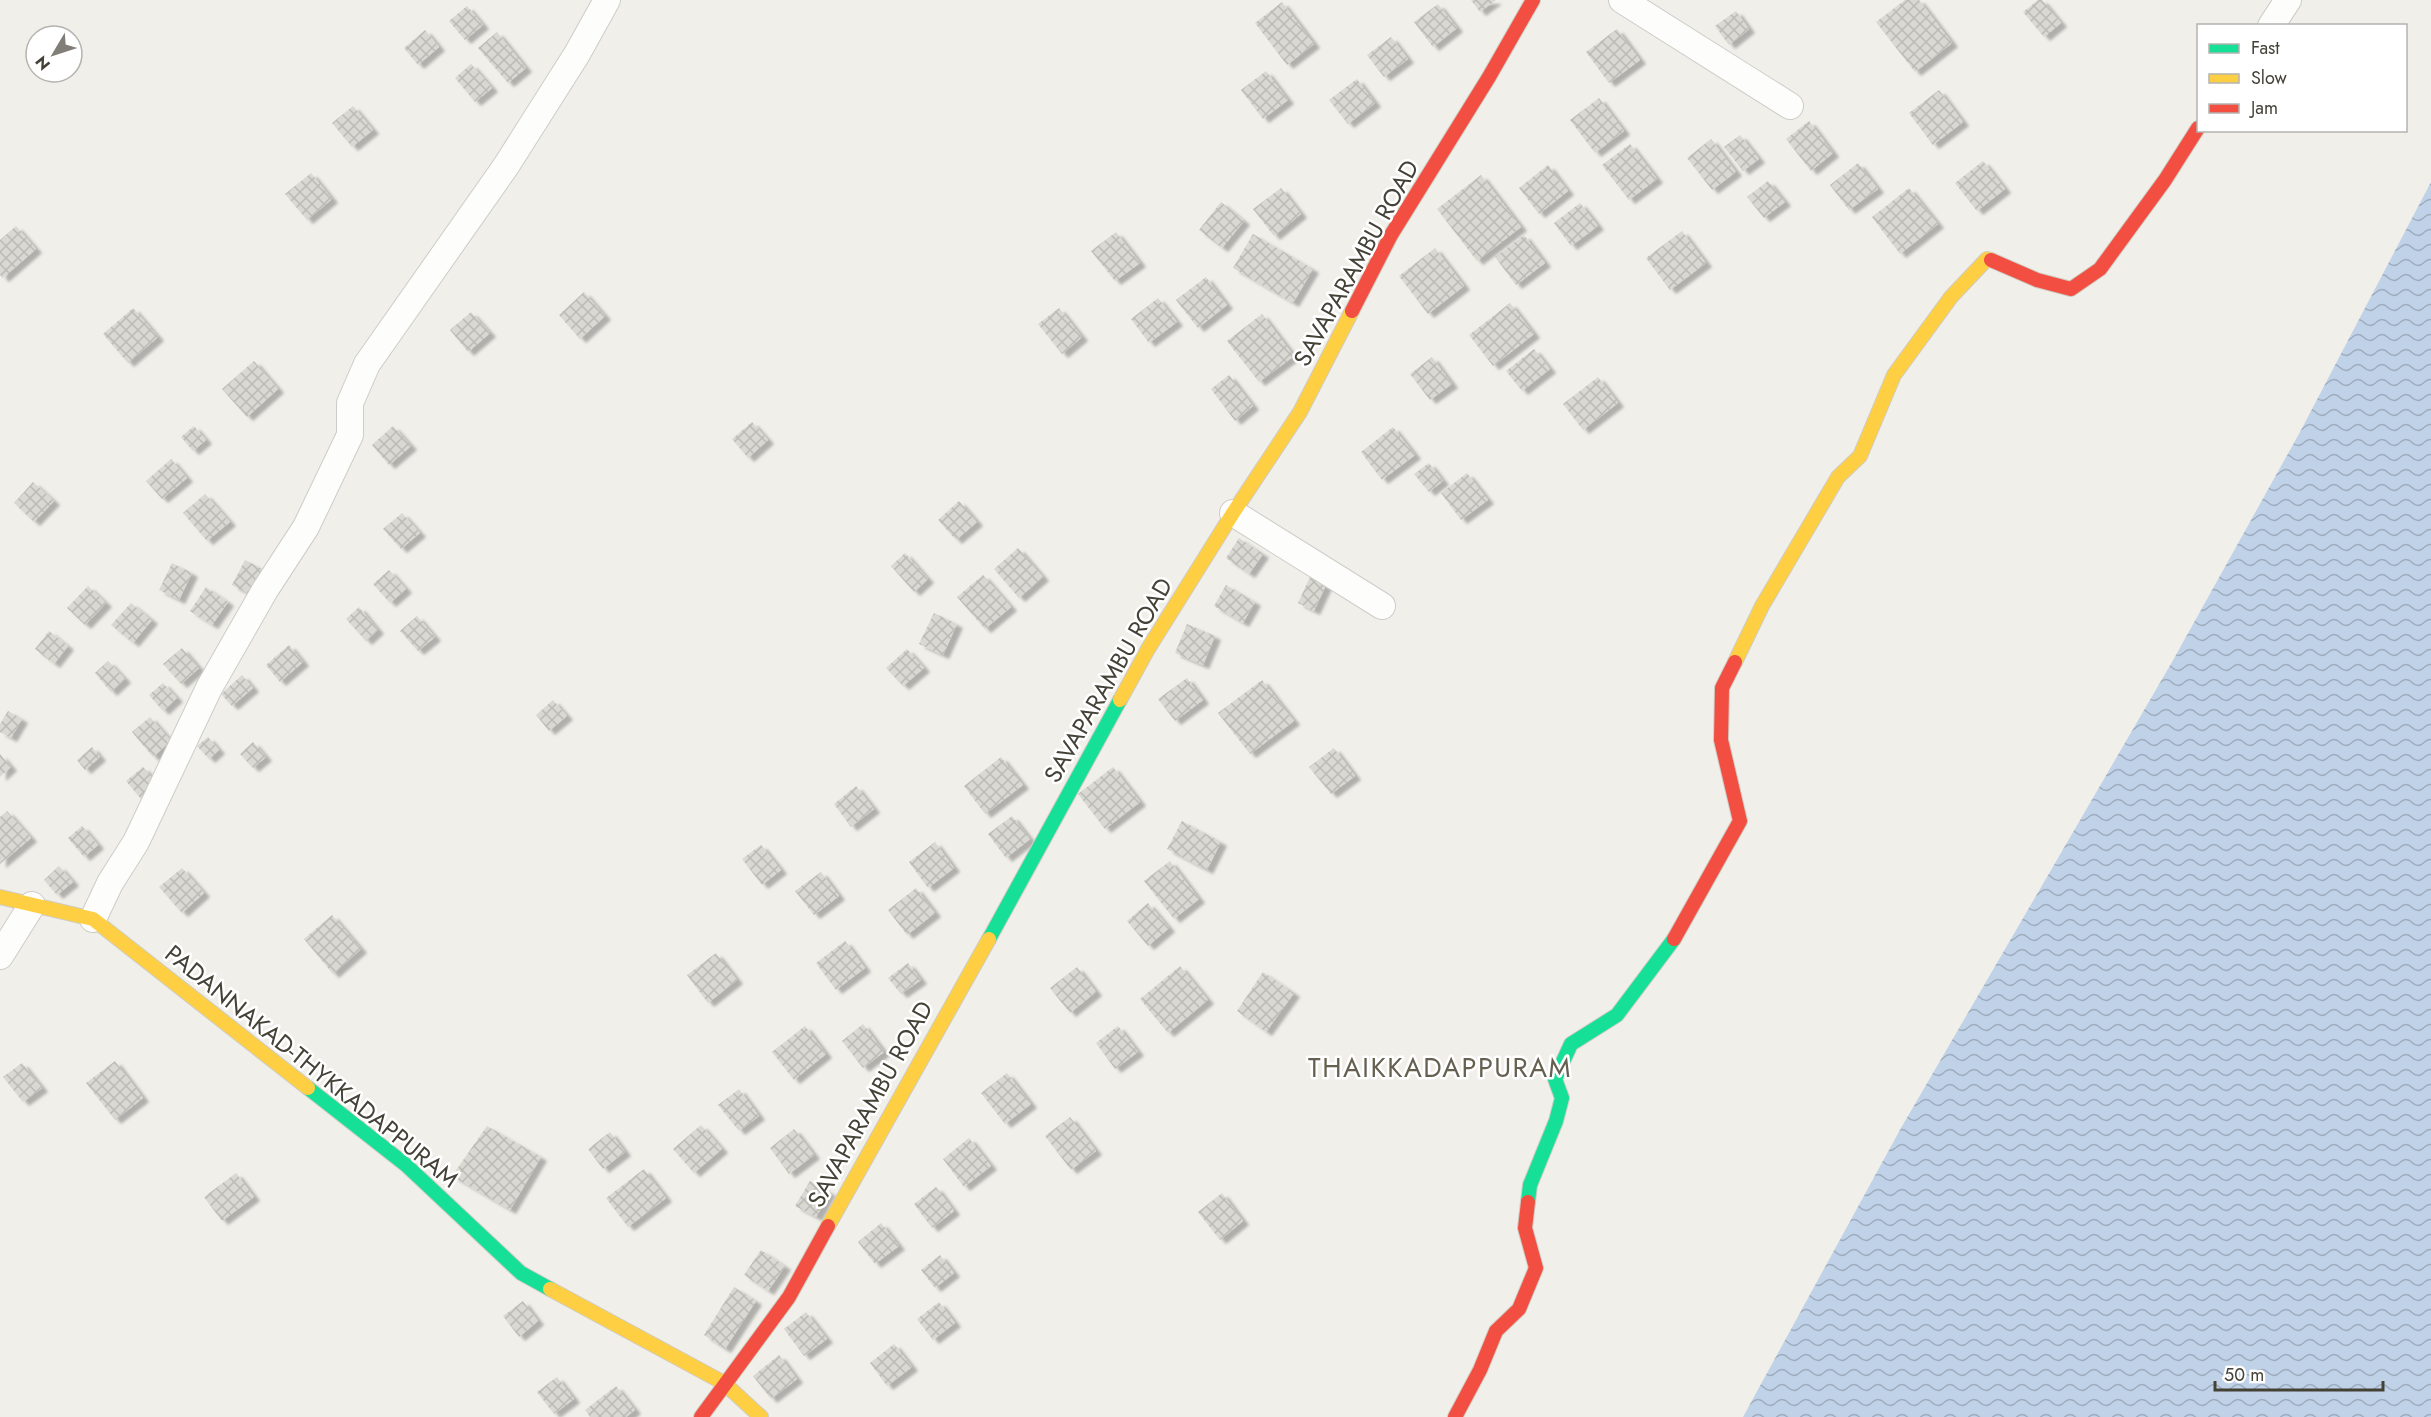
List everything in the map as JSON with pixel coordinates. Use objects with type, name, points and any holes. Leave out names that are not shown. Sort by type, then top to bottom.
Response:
[{"type":"street","points":[[93,919],[110,883],[136,842],[209,688],[265,590],[306,527],[350,435],[350,403],[367,364],[506,166],[577,54],[607,0]]},
{"type":"street","name":"SAVAPARAMBU ROAD","points":[[701,1417],[789,1297],[1148,649],[1233,513],[1300,412],[1391,235],[1489,77],[1533,0]]},
{"type":"street","points":[[1622,0],[1790,106]]},
{"type":"street","points":[[2272,24],[2288,0]]},
{"type":"street","points":[[1455,1417],[1480,1370],[1496,1331],[1519,1309],[1536,1268],[1526,1228],[1530,1185],[1556,1121],[1562,1098],[1554,1079],[1571,1044],[1617,1015],[1675,937],[1740,821],[1721,740],[1722,688],[1762,606],[1838,477],[1860,456],[1894,375],[1951,297],[1987,259],[2037,280],[2071,289],[2100,269],[2165,180],[2197,131]]},
{"type":"street","points":[[1233,513],[1382,606]]},
{"type":"street","name":"PADANNAKAD-THYKKADAPPURAM","points":[[0,897],[93,919],[406,1165],[521,1273],[724,1383],[760,1417]]},
{"type":"street","points":[[0,956],[32,905]]},
{"type":"water","points":[[2431,182],[2431,1417],[1743,1417],[1901,1128],[2172,662],[2300,432]]},
{"type":"building","points":[[1471,0],[1496,0],[1480,12]]},
{"type":"building","points":[[1905,0],[1919,0],[1952,43],[1915,72],[1876,22]]},
{"type":"building","points":[[2038,0],[2042,0],[2061,23],[2044,37],[2023,12]]},
{"type":"building","points":[[1282,2],[1314,44],[1287,65],[1255,23]]},
{"type":"building","points":[[1438,4],[1457,28],[1433,47],[1414,22]]},
{"type":"building","points":[[467,6],[483,25],[465,40],[449,21]]},
{"type":"building","points":[[1736,11],[1749,29],[1729,45],[1715,26]]},
{"type":"building","points":[[1617,29],[1640,60],[1609,83],[1586,52]]},
{"type":"building","points":[[425,30],[439,47],[418,65],[404,48]]},
{"type":"building","points":[[497,32],[526,68],[508,83],[478,48]]},
{"type":"building","points":[[1391,37],[1408,59],[1384,77],[1367,55]]},
{"type":"building","points":[[471,64],[492,88],[475,102],[455,78]]},
{"type":"building","points":[[1266,71],[1288,100],[1263,119],[1241,90]]},
{"type":"building","points":[[1357,79],[1375,103],[1348,124],[1329,100]]},
{"type":"building","points":[[1939,90],[1963,122],[1933,145],[1909,113]]},
{"type":"building","points":[[1599,98],[1624,131],[1595,153],[1570,120]]},
{"type":"building","points":[[353,106],[373,130],[352,147],[332,123]]},
{"type":"building","points":[[1809,121],[1833,153],[1811,171],[1786,139]]},
{"type":"building","points":[[1740,135],[1759,159],[1743,171],[1724,147]]},
{"type":"building","points":[[1711,139],[1736,172],[1712,190],[1687,158]]},
{"type":"building","points":[[1630,144],[1657,179],[1629,200],[1602,165]]},
{"type":"building","points":[[1983,161],[2005,189],[1977,211],[1955,183]]},
{"type":"building","points":[[1858,163],[1878,189],[1849,210],[1830,185]]},
{"type":"building","points":[[1548,165],[1568,191],[1539,214],[1519,188]]},
{"type":"building","points":[[311,173],[332,199],[307,220],[285,194]]},
{"type":"building","points":[[1481,175],[1521,227],[1477,261],[1437,209]]},
{"type":"building","points":[[1768,181],[1785,202],[1764,218],[1747,197]]},
{"type":"building","points":[[1281,188],[1301,214],[1274,236],[1253,209]]},
{"type":"building","points":[[1909,188],[1938,224],[1900,254],[1872,217]]},
{"type":"building","points":[[1221,202],[1244,221],[1222,248],[1199,230]]},
{"type":"building","points":[[1580,203],[1598,226],[1571,246],[1554,223]]},
{"type":"building","points":[[16,226],[36,249],[3,278],[0,275],[0,240]]},
{"type":"building","points":[[1682,231],[1706,263],[1670,290],[1646,258]]},
{"type":"building","points":[[1116,232],[1140,263],[1115,281],[1091,251]]},
{"type":"building","points":[[1253,234],[1313,269],[1293,303],[1233,268]]},
{"type":"building","points":[[1524,235],[1545,263],[1516,285],[1495,257]]},
{"type":"building","points":[[1435,248],[1464,286],[1428,314],[1399,276]]},
{"type":"building","points":[[1206,277],[1227,305],[1198,328],[1176,300]]},
{"type":"building","points":[[584,292],[605,316],[580,339],[559,315]]},
{"type":"building","points":[[1158,298],[1177,322],[1149,343],[1131,319]]},
{"type":"building","points":[[1510,303],[1534,334],[1493,366],[1469,335]]},
{"type":"building","points":[[133,308],[158,337],[128,363],[103,334]]},
{"type":"building","points":[[1059,308],[1082,337],[1062,354],[1038,324]]},
{"type":"building","points":[[471,312],[490,333],[468,352],[450,330]]},
{"type":"building","points":[[1262,314],[1294,356],[1259,382],[1227,341]]},
{"type":"building","points":[[1534,349],[1550,369],[1522,391],[1506,371]]},
{"type":"building","points":[[1432,357],[1452,384],[1430,400],[1410,374]]},
{"type":"building","points":[[254,361],[278,389],[247,417],[222,389]]},
{"type":"building","points":[[1229,375],[1253,406],[1235,421],[1211,389]]},
{"type":"building","points":[[1598,377],[1618,403],[1583,430],[1563,404]]},
{"type":"building","points":[[752,422],[768,440],[748,458],[732,439]]},
{"type":"building","points":[[194,426],[206,440],[193,451],[181,437]]},
{"type":"building","points":[[393,426],[411,446],[389,465],[372,445]]},
{"type":"building","points":[[1393,427],[1415,455],[1382,480],[1361,452]]},
{"type":"building","points":[[171,459],[187,478],[162,499],[146,481]]},
{"type":"building","points":[[1429,463],[1443,481],[1429,492],[1414,474]]},
{"type":"building","points":[[1467,473],[1488,500],[1461,520],[1441,493]]},
{"type":"building","points":[[33,482],[54,501],[34,522],[14,503]]},
{"type":"building","points":[[205,494],[230,522],[207,541],[183,513]]},
{"type":"building","points":[[959,501],[977,522],[956,540],[938,520]]},
{"type":"building","points":[[402,513],[420,533],[401,549],[383,529]]},
{"type":"building","points":[[1239,538],[1263,554],[1249,574],[1226,558]]},
{"type":"building","points":[[1018,548],[1043,577],[1019,598],[994,569]]},
{"type":"building","points":[[905,553],[928,579],[914,592],[891,566]]},
{"type":"building","points":[[245,560],[262,569],[249,594],[232,585]]},
{"type":"building","points":[[172,563],[192,573],[179,600],[159,590]]},
{"type":"building","points":[[389,570],[406,589],[390,603],[373,584]]},
{"type":"building","points":[[983,575],[1011,607],[985,629],[957,597]]},
{"type":"building","points":[[1310,577],[1326,585],[1314,611],[1298,603]]},
{"type":"building","points":[[1226,585],[1255,602],[1243,623],[1214,606]]},
{"type":"building","points":[[88,586],[106,603],[85,625],[67,608]]},
{"type":"building","points":[[206,587],[228,602],[212,625],[190,611]]},
{"type":"building","points":[[131,603],[152,620],[133,643],[111,625]]},
{"type":"building","points":[[359,607],[378,630],[366,641],[346,619]]},
{"type":"building","points":[[934,613],[957,624],[943,655],[919,644]]},
{"type":"building","points":[[417,616],[435,637],[418,651],[400,631]]},
{"type":"building","points":[[1187,624],[1215,636],[1203,665],[1175,653]]},
{"type":"building","points":[[49,631],[68,646],[54,664],[35,649]]},
{"type":"building","points":[[289,645],[303,662],[280,682],[266,665]]},
{"type":"building","points":[[182,648],[199,668],[181,684],[163,664]]},
{"type":"building","points":[[907,649],[924,668],[903,686],[886,668]]},
{"type":"building","points":[[108,661],[125,679],[111,692],[95,673]]},
{"type":"building","points":[[242,675],[253,688],[232,706],[221,694]]},
{"type":"building","points":[[1187,678],[1203,700],[1175,721],[1158,699]]},
{"type":"building","points":[[1262,680],[1294,721],[1250,754],[1218,713]]},
{"type":"building","points":[[163,683],[177,698],[163,711],[149,695]]},
{"type":"building","points":[[553,700],[567,716],[549,731],[536,715]]},
{"type":"building","points":[[8,711],[22,719],[11,738],[0,732],[0,724]]},
{"type":"building","points":[[150,717],[171,741],[153,757],[132,732]]},
{"type":"building","points":[[208,737],[219,750],[209,759],[197,746]]},
{"type":"building","points":[[253,742],[266,757],[253,768],[240,754]]},
{"type":"building","points":[[92,747],[100,757],[85,770],[77,760]]},
{"type":"building","points":[[1334,748],[1355,776],[1331,794],[1309,767]]},
{"type":"building","points":[[0,754],[11,767],[0,777]]},
{"type":"building","points":[[1001,757],[1023,785],[985,814],[964,786]]},
{"type":"building","points":[[143,767],[158,785],[141,799],[126,781]]},
{"type":"building","points":[[1113,767],[1140,802],[1105,829],[1078,794]]},
{"type":"building","points":[[856,786],[874,809],[851,827],[834,804]]},
{"type":"building","points":[[7,811],[31,838],[0,864],[0,817]]},
{"type":"building","points":[[1012,816],[1030,839],[1006,858],[988,834]]},
{"type":"building","points":[[1182,821],[1221,842],[1207,870],[1167,849]]},
{"type":"building","points":[[82,826],[98,845],[84,857],[68,838]]},
{"type":"building","points":[[935,842],[954,868],[928,888],[909,862]]},
{"type":"building","points":[[761,845],[781,870],[762,885],[742,859]]},
{"type":"building","points":[[1170,861],[1199,899],[1174,919],[1144,881]]},
{"type":"building","points":[[59,866],[73,882],[57,895],[44,880]]},
{"type":"building","points":[[182,868],[204,893],[182,913],[159,887]]},
{"type":"building","points":[[821,872],[839,896],[814,915],[795,891]]},
{"type":"building","points":[[916,888],[935,913],[907,935],[888,910]]},
{"type":"building","points":[[1148,903],[1169,928],[1148,946],[1127,921]]},
{"type":"building","points":[[332,915],[361,949],[333,974],[304,939]]},
{"type":"building","points":[[845,941],[865,968],[836,990],[816,963]]},
{"type":"building","points":[[716,953],[737,980],[708,1003],[687,975]]},
{"type":"building","points":[[908,963],[921,980],[901,994],[888,978]]},
{"type":"building","points":[[1180,966],[1208,1000],[1168,1033],[1140,999]]},
{"type":"building","points":[[1077,967],[1096,992],[1070,1013],[1050,988]]},
{"type":"building","points":[[1263,972],[1294,993],[1266,1032],[1237,1011]]},
{"type":"building","points":[[863,1024],[884,1052],[863,1068],[842,1041]]},
{"type":"building","points":[[805,1026],[826,1054],[794,1080],[772,1052]]},
{"type":"building","points":[[1118,1026],[1138,1052],[1115,1069],[1096,1043]]},
{"type":"building","points":[[115,1061],[143,1098],[115,1120],[86,1083]]},
{"type":"building","points":[[22,1063],[42,1088],[23,1102],[3,1077]]},
{"type":"building","points":[[1007,1073],[1031,1104],[1005,1124],[981,1093]]},
{"type":"building","points":[[739,1089],[759,1116],[739,1131],[718,1105]]},
{"type":"building","points":[[1070,1117],[1096,1151],[1071,1170],[1045,1136]]},
{"type":"building","points":[[701,1125],[722,1149],[694,1173],[673,1149]]},
{"type":"building","points":[[487,1126],[541,1157],[510,1210],[452,1176]]},
{"type":"building","points":[[794,1129],[814,1155],[789,1174],[770,1148]]},
{"type":"building","points":[[610,1132],[625,1152],[603,1169],[588,1149]]},
{"type":"building","points":[[969,1138],[991,1166],[964,1187],[943,1159]]},
{"type":"building","points":[[644,1169],[666,1198],[628,1227],[606,1198]]},
{"type":"building","points":[[236,1173],[254,1197],[222,1221],[204,1197]]},
{"type":"building","points":[[810,1181],[830,1192],[816,1217],[795,1206]]},
{"type":"building","points":[[936,1187],[954,1211],[932,1228],[914,1204]]},
{"type":"building","points":[[1222,1193],[1243,1221],[1220,1240],[1198,1212]]},
{"type":"building","points":[[881,1223],[899,1246],[875,1264],[858,1242]]},
{"type":"building","points":[[761,1250],[785,1266],[768,1291],[744,1275]]},
{"type":"building","points":[[940,1255],[954,1273],[935,1288],[921,1270]]},
{"type":"building","points":[[734,1287],[756,1301],[725,1349],[704,1335]]},
{"type":"building","points":[[523,1301],[538,1321],[519,1337],[503,1316]]},
{"type":"building","points":[[939,1302],[955,1323],[933,1340],[917,1319]]},
{"type":"building","points":[[806,1312],[827,1339],[804,1356],[784,1329]]},
{"type":"building","points":[[894,1344],[912,1367],[887,1386],[870,1363]]},
{"type":"building","points":[[779,1355],[797,1379],[771,1399],[753,1376]]},
{"type":"building","points":[[557,1377],[574,1399],[554,1414],[537,1392]]},
{"type":"building","points":[[616,1386],[635,1410],[626,1417],[590,1417],[585,1410]]},
{"type":"traffic: fast","points":[[989,939],[1120,700]]},
{"type":"traffic: fast","points":[[1528,1202],[1530,1185],[1556,1121],[1562,1098],[1555,1079],[1571,1044],[1617,1015],[1674,939]]},
{"type":"traffic: fast","points":[[308,1088],[406,1165],[521,1273],[550,1289]]},
{"type":"traffic: slow","points":[[1735,662],[1762,606],[1838,477],[1860,456],[1894,375],[1951,297],[1987,259],[1991,260]]},
{"type":"traffic: slow","points":[[1120,700],[1148,649],[1233,513],[1300,412],[1352,311]]},
{"type":"traffic: slow","points":[[0,897],[93,919],[308,1088]]},
{"type":"traffic: slow","points":[[828,1226],[989,939]]},
{"type":"traffic: slow","points":[[550,1289],[724,1383],[761,1417]]},
{"type":"traffic: jam","points":[[1352,311],[1391,235],[1489,77],[1533,0]]},
{"type":"traffic: jam","points":[[1991,260],[2037,280],[2071,289],[2100,269],[2165,180],[2197,130]]},
{"type":"traffic: jam","points":[[1674,939],[1740,821],[1721,740],[1722,688],[1735,662]]},
{"type":"traffic: jam","points":[[1455,1417],[1480,1370],[1496,1331],[1519,1309],[1536,1268],[1525,1228],[1528,1202]]},
{"type":"traffic: jam","points":[[701,1417],[789,1297],[828,1226]]},
{"type":"district","name":"THAIKKADAPPURAM","points":[[1440,1067]]}]
